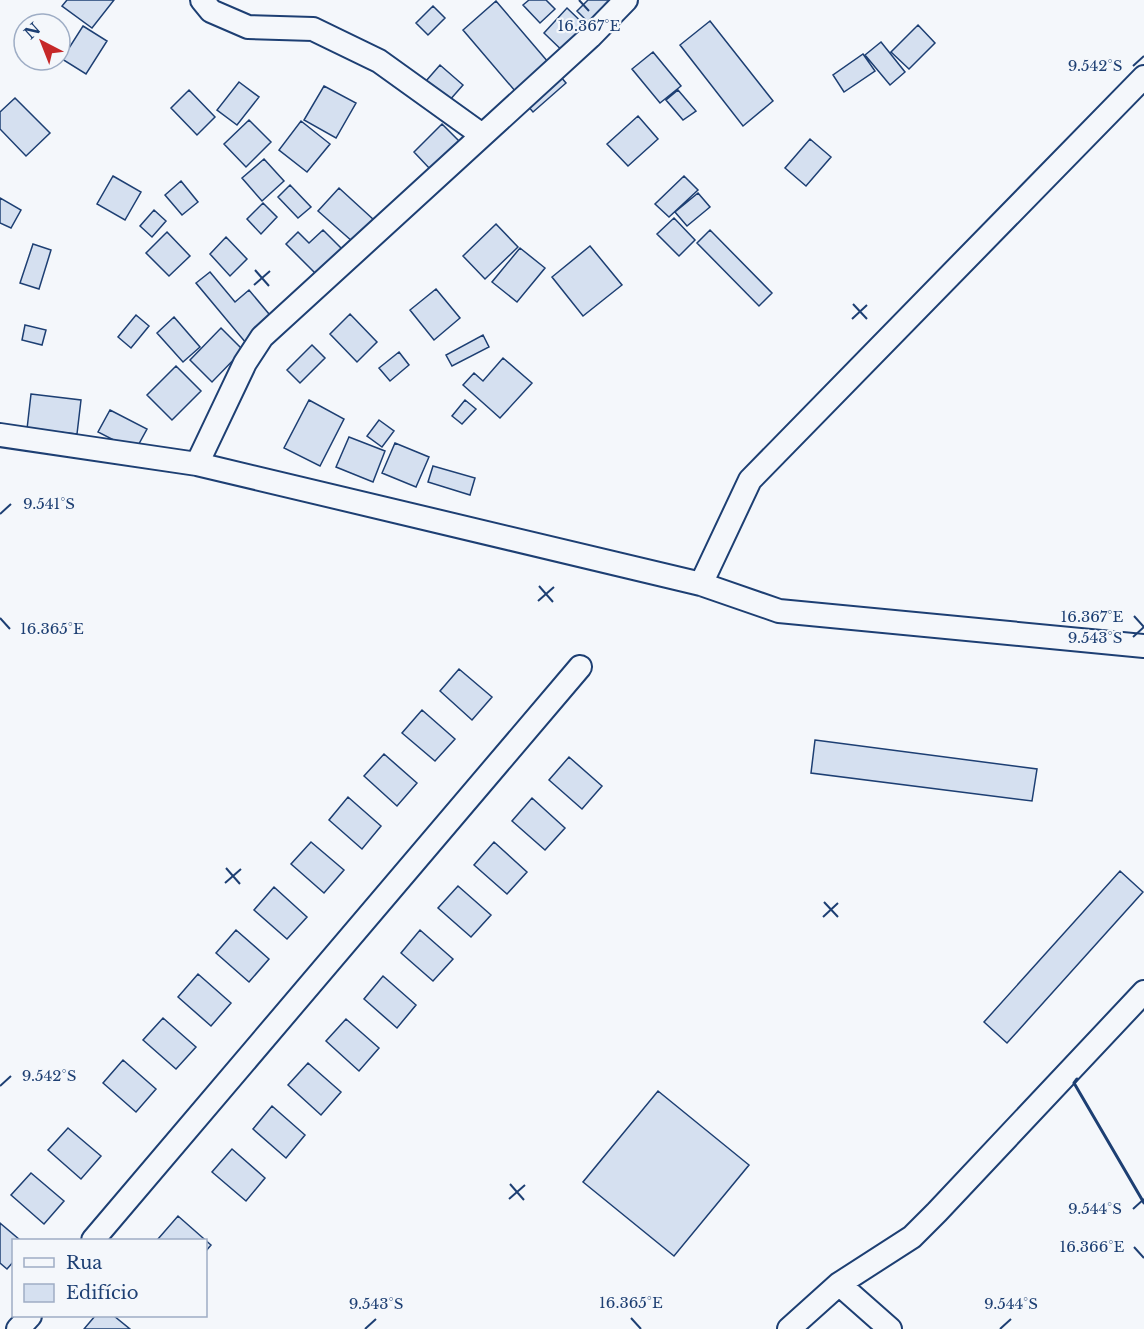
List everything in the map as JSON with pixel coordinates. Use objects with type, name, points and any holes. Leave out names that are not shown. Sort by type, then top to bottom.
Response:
[{"type":"street","points":[[202,0],[211,11],[248,27],[313,29],[380,61],[482,135]]},
{"type":"street","points":[[197,464],[245,363],[262,338],[590,38],[626,0]]},
{"type":"street","points":[[701,584],[750,480],[1144,77]]},
{"type":"street","points":[[0,435],[197,464],[701,584],[779,611],[1144,646]]},
{"type":"street","points":[[94,1239],[580,667]]},
{"type":"street","points":[[789,1329],[839,1284],[912,1237],[1144,992]]},
{"type":"street","points":[[839,1284],[890,1329]]},
{"type":"street","points":[[18,1329],[29,1317]]},
{"type":"building","points":[[67,0],[114,0],[92,28],[62,6]]},
{"type":"building","points":[[529,0],[546,0],[555,9],[540,23],[523,5]]},
{"type":"building","points":[[588,0],[624,0],[595,29],[577,11]]},
{"type":"building","points":[[496,1],[566,83],[533,112],[463,30]]},
{"type":"building","points":[[433,6],[445,18],[428,35],[416,23]]},
{"type":"building","points":[[567,8],[595,35],[572,60],[544,33]]},
{"type":"building","points":[[710,21],[773,101],[743,126],[680,45]]},
{"type":"building","points":[[918,25],[935,43],[909,69],[891,52]]},
{"type":"building","points":[[83,26],[107,41],[86,74],[72,65],[72,43]]},
{"type":"building","points":[[881,42],[905,72],[890,85],[865,55]]},
{"type":"building","points":[[653,52],[681,86],[660,103],[632,69]]},
{"type":"building","points":[[863,54],[875,71],[844,92],[833,75]]},
{"type":"building","points":[[440,65],[463,85],[449,101],[426,81]]},
{"type":"building","points":[[239,82],[259,97],[237,125],[217,110]]},
{"type":"building","points":[[324,86],[356,103],[336,138],[304,120]]},
{"type":"building","points":[[189,90],[215,117],[197,135],[171,108]]},
{"type":"building","points":[[678,90],[696,111],[683,120],[666,100]]},
{"type":"building","points":[[15,98],[50,133],[26,156],[0,129],[0,112]]},
{"type":"building","points":[[638,116],[658,139],[628,166],[607,144]]},
{"type":"building","points":[[249,120],[271,142],[246,167],[224,144]]},
{"type":"building","points":[[301,121],[330,144],[307,172],[279,150]]},
{"type":"building","points":[[442,124],[459,141],[430,169],[414,152]]},
{"type":"building","points":[[810,139],[831,157],[806,186],[785,168]]},
{"type":"building","points":[[264,159],[284,181],[262,201],[242,178]]},
{"type":"building","points":[[113,176],[141,192],[125,220],[97,204]]},
{"type":"building","points":[[684,176],[698,190],[669,217],[655,204]]},
{"type":"building","points":[[181,181],[198,202],[182,215],[165,195]]},
{"type":"building","points":[[290,185],[311,207],[298,218],[278,197]]},
{"type":"building","points":[[339,188],[374,220],[353,242],[318,211]]},
{"type":"building","points":[[698,193],[710,207],[687,226],[675,212]]},
{"type":"building","points":[[0,198],[21,210],[11,228],[0,223]]},
{"type":"building","points":[[263,203],[277,217],[261,234],[247,219]]},
{"type":"building","points":[[154,210],[166,221],[152,237],[140,226]]},
{"type":"building","points":[[674,218],[695,240],[679,256],[657,234]]},
{"type":"building","points":[[496,224],[518,247],[485,279],[463,256]]},
{"type":"building","points":[[323,230],[344,251],[319,277],[286,244],[298,232],[309,243]]},
{"type":"building","points":[[710,230],[772,293],[759,306],[697,243]]},
{"type":"building","points":[[167,232],[190,256],[169,276],[146,253]]},
{"type":"building","points":[[226,237],[247,259],[230,276],[210,254]]},
{"type":"building","points":[[33,244],[51,250],[39,289],[20,283]]},
{"type":"building","points":[[590,246],[622,285],[583,316],[552,277]]},
{"type":"building","points":[[520,248],[545,268],[517,302],[492,282]]},
{"type":"building","points":[[210,272],[235,302],[249,290],[274,320],[246,343],[196,283]]},
{"type":"building","points":[[436,289],[460,318],[434,340],[410,310]]},
{"type":"building","points":[[350,314],[377,342],[357,362],[330,334]]},
{"type":"building","points":[[136,315],[149,326],[131,348],[118,337]]},
{"type":"building","points":[[174,317],[200,347],[183,362],[157,333]]},
{"type":"building","points":[[25,325],[46,330],[42,345],[22,340]]},
{"type":"building","points":[[221,328],[243,350],[212,382],[190,360]]},
{"type":"building","points":[[483,335],[489,347],[452,366],[446,355]]},
{"type":"building","points":[[312,345],[325,358],[300,383],[287,370]]},
{"type":"building","points":[[399,352],[409,365],[390,381],[379,368]]},
{"type":"building","points":[[503,358],[532,383],[500,418],[463,385],[474,373],[483,381]]},
{"type":"building","points":[[176,366],[201,391],[172,420],[147,395]]},
{"type":"building","points":[[31,394],[81,400],[77,434],[27,429]]},
{"type":"building","points":[[309,400],[344,419],[320,466],[284,448]]},
{"type":"building","points":[[465,400],[476,409],[462,424],[452,416]]},
{"type":"building","points":[[110,410],[147,429],[135,451],[98,432]]},
{"type":"building","points":[[379,420],[394,431],[382,447],[367,436]]},
{"type":"building","points":[[349,437],[385,451],[373,482],[336,467]]},
{"type":"building","points":[[395,443],[429,457],[416,487],[382,473]]},
{"type":"building","points":[[433,466],[475,478],[470,495],[428,482]]},
{"type":"building","points":[[459,669],[492,697],[472,720],[440,691]]},
{"type":"building","points":[[422,710],[455,739],[435,761],[402,733]]},
{"type":"building","points":[[815,740],[1037,769],[1032,801],[811,773]]},
{"type":"building","points":[[384,754],[417,783],[397,806],[364,776]]},
{"type":"building","points":[[569,757],[602,786],[582,809],[549,780]]},
{"type":"building","points":[[348,797],[381,826],[362,849],[329,820]]},
{"type":"building","points":[[532,798],[565,828],[545,850],[512,821]]},
{"type":"building","points":[[311,842],[344,870],[324,893],[291,864]]},
{"type":"building","points":[[494,842],[527,872],[507,894],[474,865]]},
{"type":"building","points":[[1120,871],[1143,892],[1007,1043],[984,1022]]},
{"type":"building","points":[[458,886],[491,915],[471,937],[438,908]]},
{"type":"building","points":[[274,887],[307,917],[287,939],[254,910]]},
{"type":"building","points":[[236,930],[269,959],[249,982],[216,953]]},
{"type":"building","points":[[420,930],[453,959],[433,981],[401,953]]},
{"type":"building","points":[[198,974],[231,1003],[211,1026],[178,997]]},
{"type":"building","points":[[383,976],[416,1005],[397,1028],[364,999]]},
{"type":"building","points":[[163,1018],[196,1047],[176,1069],[143,1040]]},
{"type":"building","points":[[346,1019],[379,1048],[359,1071],[326,1041]]},
{"type":"building","points":[[123,1060],[156,1089],[136,1112],[103,1083]]},
{"type":"building","points":[[308,1063],[341,1092],[321,1115],[288,1085]]},
{"type":"building","points":[[658,1091],[749,1165],[674,1256],[583,1182]]},
{"type":"building","points":[[272,1106],[305,1135],[286,1158],[253,1129]]},
{"type":"building","points":[[68,1128],[101,1156],[81,1179],[48,1150]]},
{"type":"building","points":[[232,1149],[265,1178],[246,1201],[212,1172]]},
{"type":"building","points":[[31,1173],[64,1201],[44,1224],[11,1195]]},
{"type":"building","points":[[178,1216],[204,1239],[158,1239]]},
{"type":"building","points":[[0,1223],[19,1239],[12,1239],[12,1263],[7,1269],[0,1263]]},
{"type":"building","points":[[94,1317],[115,1317],[130,1329],[84,1329]]},
{"type":"wall","points":[[1077,1079],[1074,1083],[1144,1203]]}]
